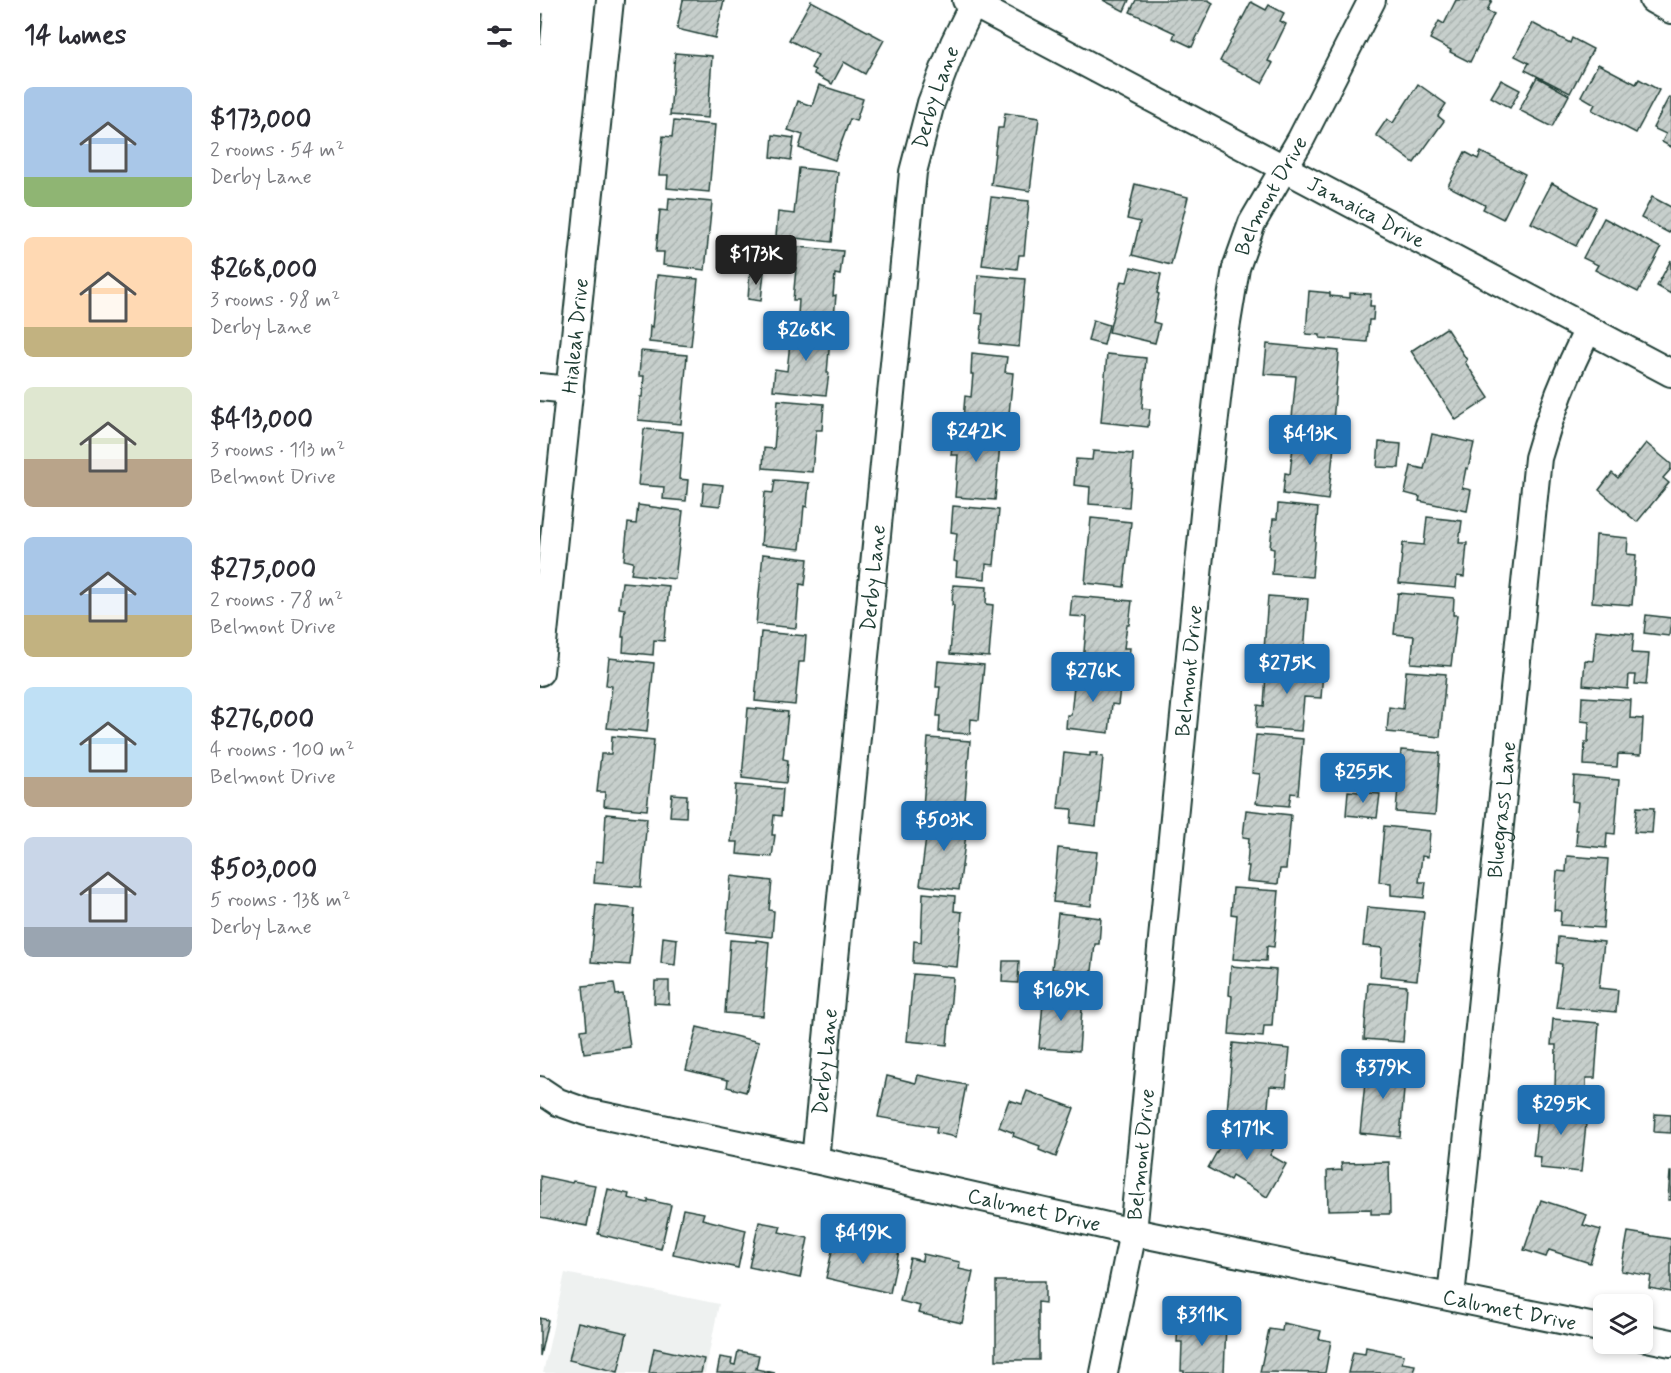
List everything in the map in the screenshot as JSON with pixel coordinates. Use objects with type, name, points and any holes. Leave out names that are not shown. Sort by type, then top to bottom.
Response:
[{"type":"street","name":"Hialeah Drive","points":[[540,672],[610,0]]},
{"type":"street","name":"Belmont Drive","points":[[1104,1373],[1133,1232],[1204,516],[1223,347],[1236,268],[1252,223],[1301,139],[1372,0]]},
{"type":"street","points":[[1653,0],[1671,10]]},
{"type":"street","name":"Jamaica Drive","points":[[970,2],[1671,373]]},
{"type":"street","name":"Derby Lane","points":[[815,1160],[913,172],[931,103],[970,2]]},
{"type":"street","name":"Bluegrass Lane","points":[[1451,1297],[1538,458],[1551,414],[1571,363],[1588,329]]},
{"type":"street","points":[[540,387],[570,390]]},
{"type":"street","name":"Calumet Drive","points":[[540,1090],[558,1102],[586,1112],[815,1160],[1133,1232],[1593,1327]]},
{"type":"street","points":[[1653,1339],[1671,1343]]},
{"type":"shaded area","points":[[565,1273],[719,1304],[705,1373],[543,1373]]},
{"type":"building","points":[[683,0],[724,0],[715,38],[677,29]]},
{"type":"building","points":[[1103,0],[1129,0],[1124,11]]},
{"type":"building","points":[[1136,0],[1208,0],[1213,3],[1192,47],[1173,38],[1175,33],[1130,12]]},
{"type":"building","points":[[1456,0],[1492,0],[1487,11],[1494,14],[1470,62],[1430,39],[1439,21],[1444,24]]},
{"type":"building","points":[[811,1],[884,40],[865,74],[844,62],[832,84],[814,74],[815,70],[811,68],[818,55],[789,40]]},
{"type":"building","points":[[1251,2],[1266,10],[1269,5],[1284,13],[1280,21],[1286,24],[1268,61],[1273,63],[1262,83],[1220,61]]},
{"type":"building","points":[[540,14],[543,14],[540,44]]},
{"type":"building","points":[[1532,23],[1570,43],[1572,38],[1593,49],[1570,93],[1525,70],[1529,63],[1515,56]]},
{"type":"building","points":[[675,53],[712,56],[708,118],[670,115]]},
{"type":"building","points":[[1598,64],[1636,84],[1639,79],[1659,90],[1636,133],[1592,110],[1595,104],[1581,96]]},
{"type":"building","points":[[1537,77],[1569,95],[1552,127],[1519,110]]},
{"type":"building","points":[[1501,80],[1520,90],[1510,108],[1491,97]]},
{"type":"building","points":[[1418,84],[1446,104],[1438,116],[1444,121],[1414,163],[1376,135],[1387,119],[1393,123]]},
{"type":"building","points":[[819,85],[863,99],[856,121],[850,119],[835,160],[799,148],[803,135],[788,130],[798,101],[812,106]]},
{"type":"building","points":[[1669,97],[1671,98],[1671,147],[1662,142],[1666,134],[1653,128]]},
{"type":"building","points":[[1005,113],[1039,118],[1030,191],[991,185],[998,128],[1003,128]]},
{"type":"building","points":[[674,121],[715,125],[709,192],[667,188],[668,175],[659,175],[663,136],[672,137]]},
{"type":"building","points":[[773,135],[794,138],[791,160],[771,157]]},
{"type":"building","points":[[1465,152],[1478,159],[1481,152],[1525,174],[1503,219],[1483,209],[1485,205],[1448,186]]},
{"type":"building","points":[[799,168],[838,172],[832,242],[776,236],[778,212],[794,214]]},
{"type":"building","points":[[1552,183],[1596,207],[1576,246],[1531,223]]},
{"type":"building","points":[[1135,184],[1188,197],[1171,265],[1132,255],[1140,222],[1127,219]]},
{"type":"building","points":[[991,197],[1029,201],[1024,255],[1019,255],[1017,269],[982,265]]},
{"type":"building","points":[[1652,197],[1671,207],[1669,233],[1641,218]]},
{"type":"building","points":[[669,198],[712,202],[705,270],[663,265],[664,252],[656,252],[660,210],[668,211]]},
{"type":"building","points":[[1604,218],[1661,248],[1638,292],[1595,270],[1598,265],[1583,258]]},
{"type":"building","points":[[798,247],[843,251],[840,275],[835,274],[834,318],[798,315],[799,300],[793,300]]},
{"type":"building","points":[[1671,260],[1671,294],[1657,286]]},
{"type":"building","points":[[1131,267],[1161,274],[1153,322],[1160,324],[1155,343],[1109,332],[1121,281],[1127,282]]},
{"type":"building","points":[[750,271],[764,272],[761,301],[748,299]]},
{"type":"building","points":[[657,275],[698,279],[691,346],[649,342]]},
{"type":"building","points":[[978,275],[1025,279],[1019,347],[980,343],[983,314],[975,313]]},
{"type":"building","points":[[1309,291],[1350,298],[1350,293],[1371,294],[1370,306],[1374,306],[1373,320],[1369,320],[1367,342],[1320,338],[1320,335],[1306,334]]},
{"type":"building","points":[[1093,320],[1109,325],[1104,345],[1088,341]]},
{"type":"building","points":[[792,324],[831,328],[826,395],[773,390],[775,369],[787,371]]},
{"type":"building","points":[[1446,328],[1489,398],[1456,420],[1411,351]]},
{"type":"building","points":[[1267,344],[1339,351],[1333,422],[1292,418],[1296,376],[1264,374]]},
{"type":"building","points":[[641,351],[687,355],[681,424],[638,420],[644,376],[639,376]]},
{"type":"building","points":[[972,353],[1007,357],[1005,372],[1013,373],[1008,424],[963,419],[965,396],[971,397]]},
{"type":"building","points":[[1107,354],[1146,358],[1142,408],[1150,409],[1148,427],[1101,422]]},
{"type":"building","points":[[778,400],[824,404],[822,430],[816,430],[812,472],[763,468],[764,448],[774,449]]},
{"type":"building","points":[[1297,428],[1326,432],[1325,444],[1334,446],[1328,500],[1283,494],[1285,473],[1290,474],[1293,446],[1296,447]]},
{"type":"building","points":[[644,429],[683,432],[679,479],[688,480],[686,501],[663,499],[664,487],[638,485]]},
{"type":"building","points":[[954,429],[1001,433],[995,500],[955,497],[958,455],[951,455]]},
{"type":"building","points":[[1432,434],[1474,443],[1462,488],[1471,490],[1467,511],[1419,501],[1420,497],[1405,493],[1411,466],[1424,469]]},
{"type":"building","points":[[1379,442],[1401,444],[1399,468],[1377,467]]},
{"type":"building","points":[[1646,443],[1671,464],[1671,469],[1663,478],[1669,483],[1637,522],[1599,490],[1612,473],[1618,478]]},
{"type":"building","points":[[1093,451],[1133,454],[1129,507],[1089,504],[1090,487],[1074,485],[1076,459],[1092,460]]},
{"type":"building","points":[[775,480],[809,483],[807,507],[804,506],[800,549],[761,545],[765,492],[773,493]]},
{"type":"building","points":[[704,483],[723,485],[720,506],[702,504]]},
{"type":"building","points":[[1278,504],[1318,508],[1312,577],[1272,574],[1274,549],[1270,548],[1273,519],[1277,519]]},
{"type":"building","points":[[638,505],[683,511],[675,579],[631,574],[633,562],[624,560],[628,523],[636,524]]},
{"type":"building","points":[[953,506],[999,510],[994,565],[986,564],[985,579],[956,576],[957,562],[954,561],[957,533],[951,532]]},
{"type":"building","points":[[1427,517],[1462,521],[1459,543],[1467,543],[1464,577],[1457,576],[1456,588],[1399,583],[1403,543],[1424,545]]},
{"type":"building","points":[[1091,518],[1131,522],[1124,587],[1085,583]]},
{"type":"building","points":[[1596,535],[1628,538],[1627,554],[1636,555],[1632,605],[1592,602]]},
{"type":"building","points":[[763,554],[808,559],[805,585],[800,584],[796,628],[756,624]]},
{"type":"building","points":[[622,582],[669,586],[664,641],[654,640],[653,655],[623,652],[625,609],[619,608]]},
{"type":"building","points":[[953,585],[987,587],[986,604],[993,605],[989,657],[950,654],[954,605],[952,605]]},
{"type":"building","points":[[1398,593],[1454,598],[1453,615],[1457,615],[1451,666],[1411,663],[1414,636],[1394,634]]},
{"type":"building","points":[[1072,596],[1132,601],[1124,648],[1130,648],[1128,667],[1083,663],[1087,617],[1070,616]]},
{"type":"building","points":[[1268,596],[1308,599],[1304,653],[1264,650]]},
{"type":"building","points":[[1646,615],[1671,618],[1669,636],[1644,633]]},
{"type":"building","points":[[1596,630],[1634,634],[1632,653],[1649,654],[1646,685],[1635,684],[1636,675],[1629,675],[1628,689],[1583,685],[1585,660],[1593,661]]},
{"type":"building","points":[[761,632],[806,636],[804,662],[799,662],[795,705],[755,701]]},
{"type":"building","points":[[609,658],[654,663],[647,732],[607,728],[612,686],[606,685]]},
{"type":"building","points":[[1267,658],[1300,661],[1298,677],[1306,677],[1306,670],[1323,671],[1321,698],[1304,697],[1301,731],[1256,728],[1258,705],[1264,706]]},
{"type":"building","points":[[938,661],[984,665],[979,720],[971,719],[970,734],[939,732],[940,716],[937,716],[940,687],[936,687]]},
{"type":"building","points":[[1406,671],[1446,674],[1440,737],[1387,732],[1389,707],[1403,709]]},
{"type":"building","points":[[1075,675],[1121,680],[1118,705],[1112,704],[1109,733],[1066,728],[1067,715],[1071,715]]},
{"type":"building","points":[[1582,697],[1631,700],[1630,718],[1643,719],[1641,755],[1618,754],[1617,767],[1584,765],[1589,722],[1581,721]]},
{"type":"building","points":[[748,708],[788,712],[783,759],[788,760],[786,783],[742,778]]},
{"type":"building","points":[[1256,735],[1303,739],[1298,794],[1291,793],[1289,806],[1256,803],[1260,774],[1252,773]]},
{"type":"building","points":[[612,736],[654,740],[647,810],[604,806],[605,792],[597,792],[601,754],[611,754]]},
{"type":"building","points":[[928,738],[970,741],[964,812],[923,808]]},
{"type":"building","points":[[1401,750],[1440,753],[1435,815],[1396,812]]},
{"type":"building","points":[[1064,753],[1090,756],[1090,753],[1097,753],[1096,756],[1103,757],[1096,826],[1071,823],[1072,809],[1058,808]]},
{"type":"building","points":[[1574,776],[1619,780],[1615,834],[1607,833],[1606,848],[1576,845],[1578,802],[1572,801]]},
{"type":"building","points":[[736,785],[783,789],[781,816],[774,815],[772,835],[775,835],[772,857],[737,854],[738,842],[731,842]]},
{"type":"building","points":[[1348,791],[1380,794],[1377,818],[1346,815]]},
{"type":"building","points":[[672,794],[687,795],[686,817],[670,816]]},
{"type":"building","points":[[1637,807],[1654,808],[1652,833],[1634,832]]},
{"type":"building","points":[[1246,810],[1291,815],[1286,869],[1280,869],[1278,884],[1247,881],[1249,838],[1243,837]]},
{"type":"building","points":[[606,814],[647,818],[641,887],[594,883],[596,861],[603,862]]},
{"type":"building","points":[[929,814],[968,818],[959,890],[920,885]]},
{"type":"building","points":[[1384,826],[1430,831],[1428,857],[1422,856],[1419,882],[1426,882],[1424,898],[1391,895],[1391,883],[1379,882]]},
{"type":"building","points":[[1058,848],[1097,852],[1091,906],[1053,902]]},
{"type":"building","points":[[1567,856],[1608,859],[1603,928],[1560,925],[1561,911],[1554,910],[1557,871],[1566,872]]},
{"type":"building","points":[[731,876],[772,881],[769,910],[774,911],[772,937],[726,932]]},
{"type":"building","points":[[1233,888],[1279,891],[1274,947],[1267,946],[1266,961],[1233,959],[1237,915],[1231,914]]},
{"type":"building","points":[[923,893],[955,896],[954,911],[962,912],[957,967],[913,963],[914,941],[921,942]]},
{"type":"building","points":[[596,905],[635,909],[630,965],[591,962]]},
{"type":"building","points":[[1367,907],[1424,912],[1417,980],[1380,976],[1382,948],[1363,946]]},
{"type":"building","points":[[1058,913],[1101,918],[1099,944],[1095,944],[1092,971],[1089,971],[1087,987],[1058,984],[1059,970],[1052,969]]},
{"type":"building","points":[[663,937],[677,939],[675,965],[661,963]]},
{"type":"building","points":[[1558,937],[1604,942],[1599,988],[1618,990],[1616,1012],[1556,1007],[1562,964],[1556,963]]},
{"type":"building","points":[[730,940],[769,942],[763,1016],[725,1013]]},
{"type":"building","points":[[1003,961],[1019,961],[1018,983],[1002,982]]},
{"type":"building","points":[[1231,966],[1276,970],[1272,1026],[1264,1026],[1263,1037],[1229,1034],[1232,996],[1229,995]]},
{"type":"building","points":[[913,974],[953,977],[947,1045],[907,1041]]},
{"type":"building","points":[[655,981],[669,981],[669,1004],[654,1003]]},
{"type":"building","points":[[614,983],[616,995],[623,994],[630,1047],[584,1053],[581,1030],[587,1029],[583,986]]},
{"type":"building","points":[[1368,983],[1407,986],[1403,1042],[1364,1039]]},
{"type":"building","points":[[1044,992],[1083,995],[1079,1051],[1039,1048]]},
{"type":"building","points":[[1553,1019],[1599,1023],[1595,1078],[1586,1078],[1586,1092],[1555,1089],[1556,1045],[1551,1045]]},
{"type":"building","points":[[697,1027],[759,1042],[746,1092],[727,1087],[728,1080],[686,1070]]},
{"type":"building","points":[[1233,1043],[1290,1049],[1286,1087],[1270,1086],[1267,1116],[1227,1112]]},
{"type":"building","points":[[1367,1062],[1406,1066],[1400,1137],[1360,1133]]},
{"type":"building","points":[[918,1075],[966,1085],[956,1137],[936,1133],[937,1127],[878,1117],[887,1076],[916,1083]]},
{"type":"building","points":[[1027,1091],[1074,1108],[1056,1157],[1039,1150],[1040,1146],[1013,1136],[1014,1133],[999,1127],[1009,1100],[1022,1104]]},
{"type":"building","points":[[1546,1100],[1588,1105],[1581,1172],[1540,1168],[1541,1157],[1533,1156],[1538,1113],[1544,1114]]},
{"type":"building","points":[[1655,1114],[1671,1115],[1671,1133],[1654,1132]]},
{"type":"building","points":[[1232,1125],[1274,1148],[1270,1155],[1286,1164],[1267,1197],[1232,1176],[1230,1180],[1208,1168]]},
{"type":"building","points":[[1389,1162],[1390,1214],[1371,1214],[1371,1209],[1328,1210],[1327,1171],[1342,1170],[1341,1163]]},
{"type":"building","points":[[1670,1172],[1671,1200],[1668,1200]]},
{"type":"building","points":[[540,1176],[595,1185],[587,1226],[540,1217]]},
{"type":"building","points":[[608,1189],[629,1194],[628,1198],[671,1205],[661,1249],[598,1234]]},
{"type":"building","points":[[1541,1200],[1587,1215],[1583,1225],[1601,1230],[1590,1263],[1549,1250],[1546,1257],[1524,1250]]},
{"type":"building","points":[[683,1209],[704,1213],[702,1219],[746,1230],[738,1268],[673,1254]]},
{"type":"building","points":[[759,1222],[781,1226],[779,1232],[808,1238],[800,1278],[749,1267]]},
{"type":"building","points":[[1628,1232],[1671,1239],[1671,1292],[1649,1288],[1651,1276],[1621,1271]]},
{"type":"building","points":[[835,1238],[899,1251],[890,1293],[826,1278]]},
{"type":"building","points":[[923,1254],[960,1262],[959,1269],[973,1272],[962,1323],[918,1313],[920,1306],[900,1301],[910,1258],[922,1261]]},
{"type":"building","points":[[996,1281],[1045,1281],[1045,1303],[1038,1302],[1039,1360],[996,1360]]},
{"type":"building","points":[[540,1318],[548,1320],[540,1356]]},
{"type":"building","points":[[578,1322],[627,1333],[618,1372],[569,1360]]},
{"type":"building","points":[[1178,1322],[1226,1324],[1224,1373],[1184,1373],[1181,1371],[1182,1342],[1177,1342]]},
{"type":"building","points":[[1283,1323],[1321,1331],[1319,1339],[1331,1341],[1325,1373],[1260,1372],[1269,1329],[1282,1331]]},
{"type":"building","points":[[1366,1347],[1404,1355],[1402,1363],[1415,1365],[1413,1373],[1348,1373],[1353,1352],[1365,1354]]},
{"type":"building","points":[[654,1348],[704,1359],[701,1373],[649,1373]]},
{"type":"building","points":[[738,1351],[759,1355],[756,1369],[775,1373],[717,1373],[720,1357],[732,1359],[731,1364],[735,1365]]}]
